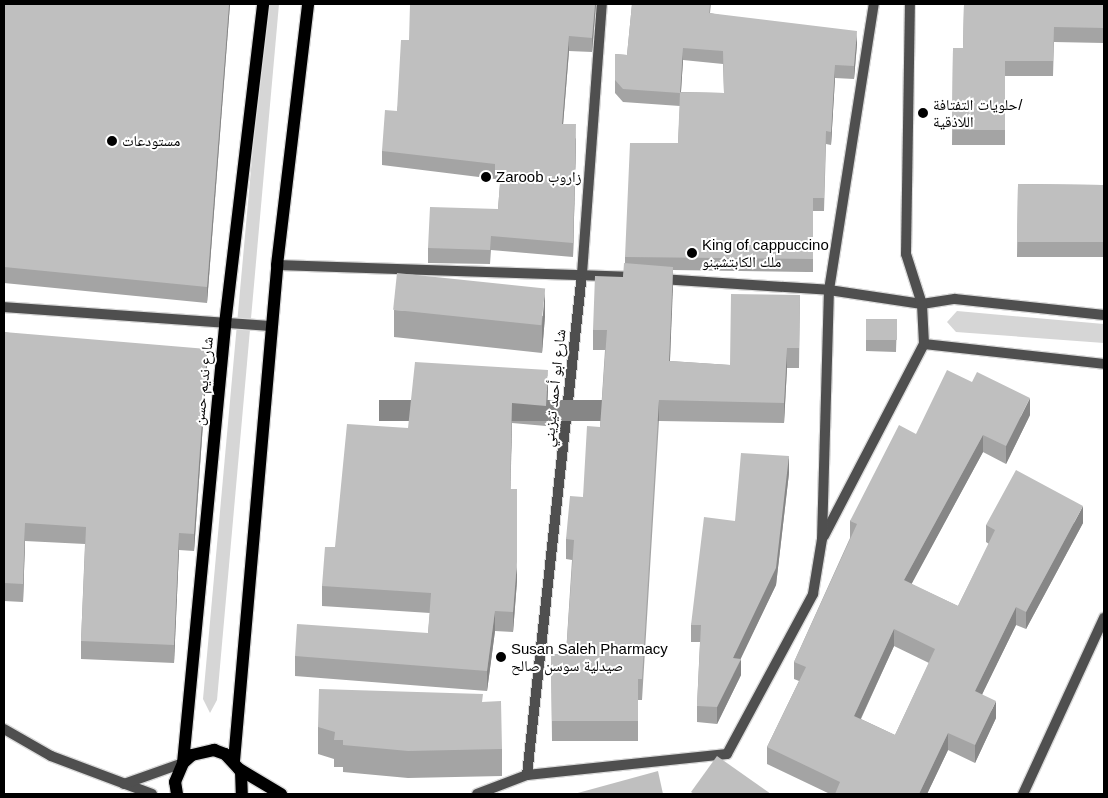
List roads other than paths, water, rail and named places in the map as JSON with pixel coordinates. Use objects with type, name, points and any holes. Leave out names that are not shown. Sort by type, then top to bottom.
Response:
[{"type":"main road","name":"شارع نديم حسن","points":[[177,794],[175,782],[183,762],[225,324],[263,4]]},
{"type":"main road","points":[[242,794],[237,765],[277,266],[308,4]]},
{"type":"main road","points":[[183,762],[192,755],[214,750],[280,794]]},
{"type":"street","name":"شارع ابو أحمد تيزيني","points":[[527,774],[582,274],[602,4]]},
{"type":"street","points":[[477,794],[527,774],[727,754],[813,594],[822,539],[829,290],[874,4]]},
{"type":"street","points":[[822,539],[924,344],[922,304],[906,254],[910,4]]},
{"type":"street","points":[[277,266],[582,274],[829,290],[922,304],[955,299],[1104,315]]},
{"type":"street","points":[[4,307],[272,326]]},
{"type":"street","points":[[924,344],[1104,364]]},
{"type":"street","points":[[1023,794],[1104,618]]},
{"type":"street","points":[[4,729],[51,756],[152,794]]},
{"type":"street","points":[[124,784],[183,762]]},
{"type":"place","name":"حلويات التفتافة/ اللاذقية","points":[[923,113]]},
{"type":"place","name":"مستودعات","points":[[112,141]]},
{"type":"place","name":"Zaroob زاروب","points":[[486,177]]},
{"type":"place","name":"King of cappuccino ملك الكابتشينو","points":[[692,253]]},
{"type":"place","name":"Susan Saleh Pharmacy صيدلية سوسن صالح","points":[[501,657]]}]
